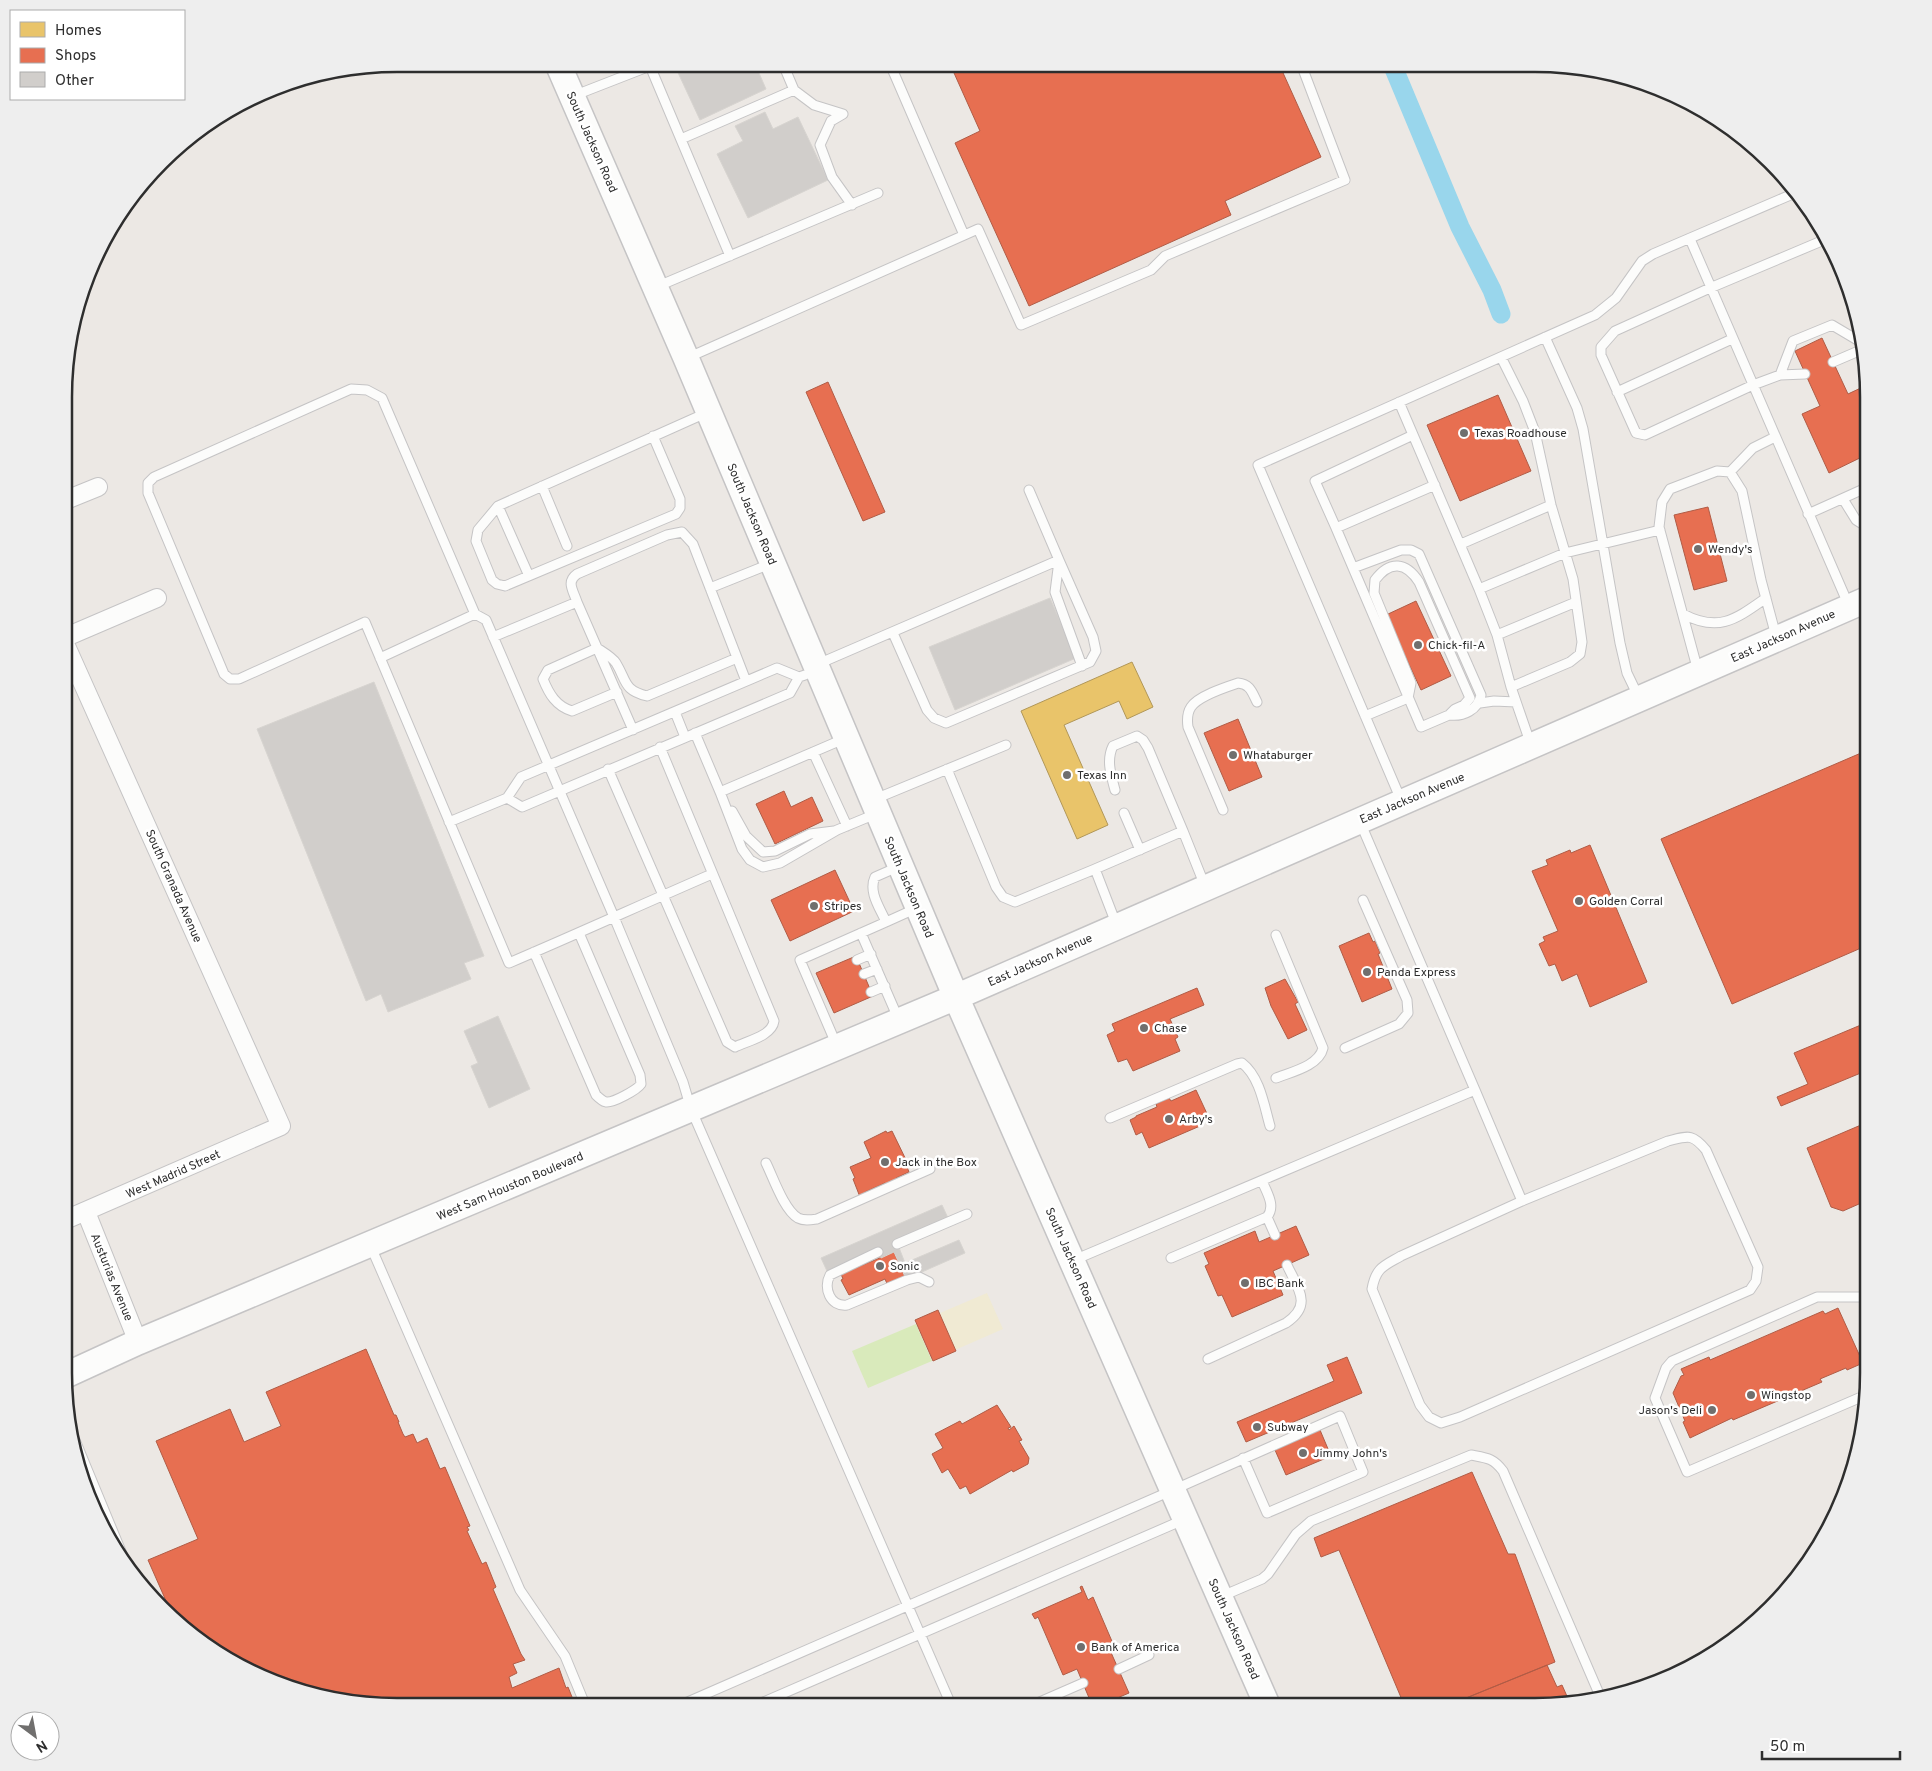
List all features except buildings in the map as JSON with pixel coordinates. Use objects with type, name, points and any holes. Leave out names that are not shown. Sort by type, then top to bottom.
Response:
[{"type":"street","name":"South Jackson Road","points":[[562,72],[656,288],[772,563],[811,671],[846,738],[956,997],[1264,1698]]},
{"type":"street","points":[[72,498],[98,487]]},
{"type":"street","points":[[72,634],[157,598]]},
{"type":"street","name":"East Jackson Avenue","points":[[956,997],[1858,603]]},
{"type":"street","name":"South Granada Avenue","points":[[72,659],[281,1126]]},
{"type":"street","name":"West Sam Houston Boulevard","points":[[72,1372],[138,1342],[956,997]]},
{"type":"street","name":"West Madrid Street","points":[[72,1217],[281,1126]]},
{"type":"street","name":"Austurias Avenue","points":[[86,1212],[138,1342]]},
{"type":"lane","points":[[572,96],[633,72]]},
{"type":"lane","points":[[654,72],[730,256]]},
{"type":"lane","points":[[786,72],[794,90],[814,105],[843,114],[831,121],[824,132],[820,145],[832,177],[852,205]]},
{"type":"lane","points":[[893,72],[964,235]]},
{"type":"lane","points":[[686,358],[978,228],[1021,325],[1151,270],[1165,256],[1345,180],[1304,72]]},
{"type":"lane","points":[[680,139],[794,90]]},
{"type":"lane","points":[[656,288],[878,194]]},
{"type":"lane","points":[[1402,802],[1258,465],[1595,315],[1609,306],[1642,261],[1653,254],[1789,196]]},
{"type":"lane","points":[[1690,239],[1808,514],[1858,603]]},
{"type":"lane","points":[[1805,374],[1780,375],[1753,385],[1645,436],[1636,433],[1601,355],[1601,347],[1615,331],[1820,242]]},
{"type":"lane","points":[[1780,375],[1792,341],[1832,325],[1854,338]]},
{"type":"lane","points":[[1545,337],[1577,408],[1620,643],[1627,673],[1640,699]]},
{"type":"lane","points":[[1617,392],[1732,338]]},
{"type":"lane","points":[[1833,362],[1856,352]]},
{"type":"lane","points":[[1502,357],[1523,401],[1535,432],[1551,505],[1573,580],[1582,642],[1580,654],[1570,662],[1511,686]]},
{"type":"lane","points":[[712,874],[663,895],[614,917],[579,933],[509,963],[365,622],[240,679],[230,679],[224,674],[148,493],[148,483],[154,477],[351,389],[367,390],[382,398],[475,614],[486,620],[614,917],[683,1082],[691,1109],[948,1698]]},
{"type":"lane","points":[[1399,402],[1461,544],[1497,635],[1511,686],[1532,747]]},
{"type":"lane","points":[[653,436],[680,499],[680,508],[676,514],[505,586],[497,584],[492,580],[476,541],[478,530],[498,506],[653,436],[709,412]]},
{"type":"lane","points":[[1353,568],[1401,550],[1411,550],[1419,554],[1481,695],[1480,703],[1475,709],[1458,716],[1449,716],[1421,727],[1315,481],[1413,435]]},
{"type":"lane","points":[[1699,673],[1660,530],[1662,502],[1670,489],[1717,472],[1730,472],[1753,448],[1775,437]]},
{"type":"lane","points":[[1730,472],[1742,491],[1777,639]]},
{"type":"lane","points":[[1336,528],[1435,485]]},
{"type":"lane","points":[[542,486],[568,546]]},
{"type":"lane","points":[[893,633],[927,710],[934,718],[946,723],[1090,662],[1096,651],[1093,637],[1029,490]]},
{"type":"lane","points":[[1808,514],[1860,491]]},
{"type":"lane","points":[[1843,498],[1856,520],[1860,522]]},
{"type":"lane","points":[[1461,544],[1551,505]]},
{"type":"lane","points":[[498,506],[529,576]]},
{"type":"lane","points":[[1479,589],[1565,553],[1660,530]]},
{"type":"lane","points":[[633,730],[570,584],[572,578],[577,574],[666,535],[682,532],[693,544],[746,681]]},
{"type":"lane","points":[[507,798],[522,807],[790,693],[811,671],[1059,560]]},
{"type":"lane","points":[[1059,560],[1055,592],[1082,666]]},
{"type":"lane","points":[[710,588],[772,563]]},
{"type":"lane","points":[[1408,698],[1411,683],[1374,593],[1375,580],[1379,574],[1387,568],[1400,565],[1414,574],[1419,582],[1469,694],[1468,702],[1455,709],[1449,716]]},
{"type":"lane","points":[[1683,614],[1698,622],[1711,624],[1738,616],[1766,598]]},
{"type":"lane","points":[[493,637],[577,602]]},
{"type":"lane","points":[[1497,635],[1576,602]]},
{"type":"lane","points":[[380,658],[475,614]]},
{"type":"lane","points":[[598,648],[615,662],[626,685],[634,692],[646,696],[737,658]]},
{"type":"lane","points":[[598,648],[548,670],[543,680],[549,694],[562,708],[572,711],[617,692]]},
{"type":"lane","points":[[450,822],[507,798],[520,777],[777,668],[811,671]]},
{"type":"lane","points":[[1224,810],[1188,727],[1187,718],[1191,707],[1199,700],[1238,683],[1245,683],[1250,688],[1257,702]]},
{"type":"lane","points":[[1365,716],[1408,698]]},
{"type":"lane","points":[[1480,703],[1494,701],[1516,702]]},
{"type":"lane","points":[[675,712],[685,737]]},
{"type":"lane","points":[[695,733],[742,849],[750,860],[763,867],[780,863],[847,826],[875,806],[947,769],[1006,745]]},
{"type":"lane","points":[[1115,790],[1108,762],[1110,751],[1113,746],[1137,736],[1143,740],[1148,748],[1206,888]]},
{"type":"lane","points":[[720,792],[846,738]]},
{"type":"lane","points":[[608,770],[727,1042],[735,1047],[769,1031],[774,1026],[774,1021],[660,748]]},
{"type":"lane","points":[[814,752],[847,826]]},
{"type":"lane","points":[[947,769],[996,888],[1003,897],[1014,902],[1183,831]]},
{"type":"lane","points":[[720,792],[746,836],[763,852],[775,851],[810,834],[837,830]]},
{"type":"lane","points":[[1124,813],[1140,850]]},
{"type":"lane","points":[[1360,821],[1522,1201]]},
{"type":"lane","points":[[886,922],[874,896],[872,884],[875,877],[900,866]]},
{"type":"lane","points":[[1095,869],[1118,926]]},
{"type":"lane","points":[[1345,1048],[1399,1024],[1408,1013],[1409,1006],[1363,900]]},
{"type":"lane","points":[[838,1047],[828,1011],[814,980],[800,960],[918,908]]},
{"type":"lane","points":[[534,952],[596,1095],[603,1101],[609,1102],[638,1089],[641,1084],[640,1075],[579,933]]},
{"type":"lane","points":[[861,933],[900,1021]]},
{"type":"lane","points":[[1276,935],[1323,1048],[1322,1054],[1315,1062],[1276,1078]]},
{"type":"lane","points":[[857,960],[871,954]]},
{"type":"lane","points":[[864,974],[877,969]]},
{"type":"lane","points":[[871,992],[884,986]]},
{"type":"lane","points":[[1110,1118],[1242,1063],[1251,1072],[1262,1096],[1270,1126]]},
{"type":"lane","points":[[1072,1261],[1475,1090]]},
{"type":"lane","points":[[1686,1136],[1698,1140],[1706,1150],[1758,1268],[1756,1281],[1750,1290],[1460,1417],[1441,1423],[1429,1417],[1420,1405],[1372,1289],[1374,1275],[1385,1265],[1401,1256],[1522,1201],[1668,1141],[1686,1136]]},
{"type":"lane","points":[[766,1163],[788,1208],[797,1217],[809,1220],[817,1219],[930,1170]]},
{"type":"lane","points":[[1171,1258],[1267,1217],[1271,1212],[1271,1205],[1262,1181]]},
{"type":"lane","points":[[897,1244],[967,1214]]},
{"type":"lane","points":[[1267,1217],[1275,1235]]},
{"type":"lane","points":[[370,1244],[520,1590],[565,1656],[582,1698]]},
{"type":"lane","points":[[878,1252],[830,1274],[826,1280],[826,1287],[828,1294],[836,1303],[847,1305],[907,1280],[919,1277],[928,1282]]},
{"type":"lane","points":[[1208,1359],[1286,1324],[1295,1318],[1302,1304],[1302,1297],[1288,1265]]},
{"type":"lane","points":[[1859,1398],[1687,1472],[1655,1398],[1666,1368],[1672,1361],[1817,1297],[1860,1297]]},
{"type":"lane","points":[[697,1698],[1173,1490],[1243,1458],[1340,1416],[1364,1472],[1266,1514],[1243,1458]]},
{"type":"lane","points":[[1220,1597],[1262,1580],[1296,1534],[1311,1521],[1471,1455],[1486,1457],[1495,1461],[1503,1471],[1598,1692]]},
{"type":"lane","points":[[88,1472],[110,1525]]},
{"type":"lane","points":[[773,1698],[1185,1519]]},
{"type":"lane","points":[[1119,1669],[1149,1655]]},
{"type":"lane","points":[[1049,1698],[1083,1683]]},
{"type":"sand","points":[[987,1293],[1003,1329],[955,1350],[940,1313]]},
{"type":"green space","points":[[916,1324],[932,1361],[868,1388],[852,1351]]},
{"type":"waterway","points":[[1395,72],[1460,227],[1492,290],[1501,314]]},
{"type":"place","name":"Texas Roadhouse","points":[[1464,433]]},
{"type":"place","name":"Wendy's","points":[[1698,549]]},
{"type":"place","name":"Chick-fil-A","points":[[1418,645]]},
{"type":"place","name":"Whataburger","points":[[1233,755]]},
{"type":"place","name":"Texas Inn","points":[[1067,775]]},
{"type":"place","name":"Golden Corral","points":[[1579,901]]},
{"type":"place","name":"Stripes","points":[[814,906]]},
{"type":"place","name":"Panda Express","points":[[1367,972]]},
{"type":"place","name":"Chase","points":[[1144,1028]]},
{"type":"place","name":"Arby's","points":[[1169,1119]]},
{"type":"place","name":"Jack in the Box","points":[[885,1162]]},
{"type":"place","name":"Sonic","points":[[880,1266]]},
{"type":"place","name":"IBC Bank","points":[[1245,1283]]},
{"type":"place","name":"Wingstop","points":[[1751,1395]]},
{"type":"place","name":"Jason's Deli","points":[[1712,1410]]},
{"type":"place","name":"Subway","points":[[1257,1427]]},
{"type":"place","name":"Jimmy John's","points":[[1303,1453]]},
{"type":"place","name":"Bank of America","points":[[1081,1647]]}]
